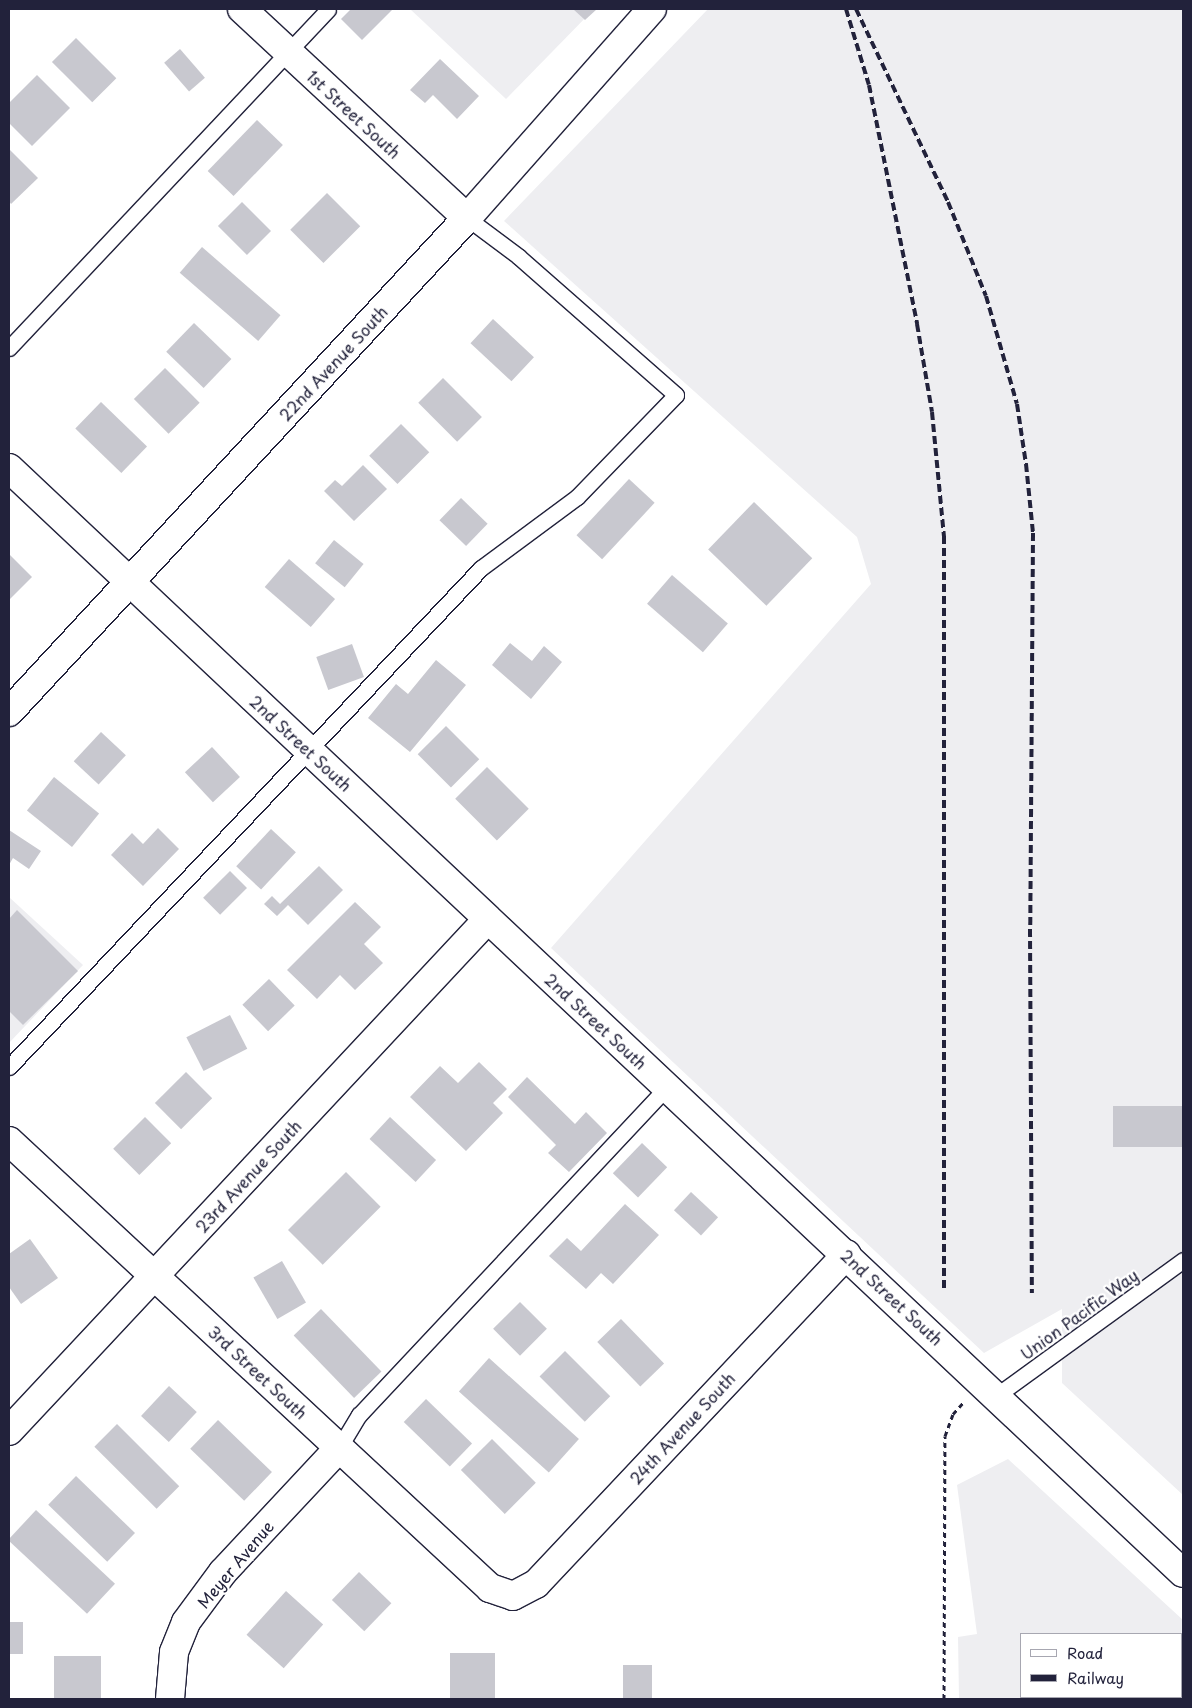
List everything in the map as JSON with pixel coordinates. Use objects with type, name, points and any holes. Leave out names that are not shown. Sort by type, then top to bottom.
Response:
[{"type":"street","name":"1st Street South","points":[[242,9],[467,218]]},
{"type":"street","name":"22nd Avenue South","points":[[9,712],[467,218],[652,9]]},
{"type":"street","name":"2nd Street South","points":[[9,468],[487,920],[847,1254],[1183,1573]]},
{"type":"street","name":"23rd Avenue South","points":[[9,1431],[487,920]]},
{"type":"street","name":"3rd Street South","points":[[9,1141],[490,1588],[513,1596]]},
{"type":"street","name":"24th Avenue South","points":[[513,1596],[536,1584],[847,1254]]},
{"type":"street","name":"Meyer Avenue","points":[[170,1699],[174,1652],[186,1622],[223,1572],[339,1448]]},
{"type":"lane","points":[[9,348],[328,9]]},
{"type":"lane","points":[[9,1067],[481,568],[577,497],[676,395],[518,256],[467,218]]},
{"type":"lane","points":[[339,1448],[359,1415],[666,1087]]},
{"type":"lane","name":"Union Pacific Way","points":[[989,1389],[1183,1260]]},
{"type":"path","points":[[944,1699],[945,1436],[953,1414],[989,1389]]},
{"type":"shaded area","points":[[410,9],[594,9],[506,99]]},
{"type":"shaded area","points":[[708,9],[1183,9],[1183,1495],[1062,1383],[1062,1309],[984,1353],[551,948],[871,584],[857,537],[504,221]]},
{"type":"shaded area","points":[[9,897],[83,965],[9,1043]]},
{"type":"shaded area","points":[[1008,1459],[1183,1620],[1183,1699],[959,1699],[958,1637],[977,1634],[957,1485]]},
{"type":"building","points":[[351,9],[393,9],[362,40],[341,19]]},
{"type":"building","points":[[573,9],[597,9],[585,20]]},
{"type":"building","points":[[76,38],[116,78],[92,102],[52,62]]},
{"type":"building","points":[[180,49],[205,78],[189,91],[164,63]]},
{"type":"building","points":[[440,59],[479,96],[457,119],[433,95],[425,103],[410,90]]},
{"type":"building","points":[[37,75],[70,108],[32,146],[9,123],[9,103]]},
{"type":"building","points":[[257,120],[283,145],[234,196],[208,171]]},
{"type":"building","points":[[9,149],[38,178],[11,204],[9,201]]},
{"type":"building","points":[[327,193],[360,226],[323,263],[290,230]]},
{"type":"building","points":[[242,202],[271,231],[247,255],[218,226]]},
{"type":"building","points":[[202,247],[280,315],[258,341],[180,273]]},
{"type":"building","points":[[493,319],[534,357],[511,381],[470,343]]},
{"type":"building","points":[[194,323],[231,359],[204,388],[166,352]]},
{"type":"building","points":[[165,368],[200,403],[169,434],[134,399]]},
{"type":"building","points":[[443,378],[482,417],[457,442],[418,403]]},
{"type":"building","points":[[101,402],[147,446],[121,473],[75,429]]},
{"type":"building","points":[[401,424],[429,452],[397,484],[369,456]]},
{"type":"building","points":[[363,465],[387,489],[354,521],[324,491],[335,480],[342,486]]},
{"type":"building","points":[[629,479],[655,503],[602,559],[576,535]]},
{"type":"building","points":[[461,498],[488,524],[466,546],[439,520]]},
{"type":"building","points":[[754,502],[812,558],[766,606],[708,549]]},
{"type":"building","points":[[334,540],[364,564],[345,587],[315,563]]},
{"type":"building","points":[[9,554],[32,577],[9,600]]},
{"type":"building","points":[[289,559],[335,599],[311,627],[265,587]]},
{"type":"building","points":[[672,575],[728,624],[703,652],[647,604]]},
{"type":"building","points":[[510,643],[532,661],[544,646],[562,662],[531,699],[492,665]]},
{"type":"building","points":[[352,644],[364,677],[328,690],[316,657]]},
{"type":"building","points":[[436,660],[466,685],[410,752],[368,718],[396,684],[408,694]]},
{"type":"building","points":[[446,726],[479,759],[451,788],[418,754]]},
{"type":"building","points":[[101,732],[126,755],[99,784],[74,761]]},
{"type":"building","points":[[212,747],[240,777],[213,802],[185,772]]},
{"type":"building","points":[[487,767],[529,809],[497,841],[455,799]]},
{"type":"building","points":[[54,777],[99,814],[72,847],[27,810]]},
{"type":"building","points":[[158,828],[179,849],[143,886],[111,855],[132,833],[143,844]]},
{"type":"building","points":[[271,829],[296,852],[261,889],[236,866]]},
{"type":"building","points":[[9,830],[41,851],[29,869],[13,858],[9,865]]},
{"type":"building","points":[[319,866],[343,890],[308,925],[288,905],[277,916],[264,904],[272,896],[280,904]]},
{"type":"building","points":[[230,871],[247,888],[220,915],[203,898]]},
{"type":"building","points":[[355,902],[381,927],[364,944],[383,963],[355,990],[340,975],[317,999],[287,970]]},
{"type":"building","points":[[17,910],[78,971],[23,1025],[9,1011],[9,919]]},
{"type":"building","points":[[269,979],[295,1006],[268,1031],[242,1005]]},
{"type":"building","points":[[230,1015],[247,1049],[204,1071],[186,1037]]},
{"type":"building","points":[[479,1062],[507,1089],[493,1103],[503,1113],[466,1151],[410,1097],[440,1066],[458,1083]]},
{"type":"building","points":[[186,1072],[212,1098],[181,1129],[155,1103]]},
{"type":"building","points":[[527,1077],[575,1124],[586,1112],[607,1133],[569,1172],[548,1153],[556,1145],[508,1097]]},
{"type":"building","points":[[1113,1106],[1183,1106],[1183,1147],[1113,1147]]},
{"type":"building","points":[[145,1117],[171,1143],[139,1175],[113,1149]]},
{"type":"building","points":[[390,1117],[436,1160],[416,1182],[370,1139]]},
{"type":"building","points":[[642,1143],[667,1167],[638,1198],[613,1173]]},
{"type":"building","points":[[346,1172],[381,1207],[323,1265],[288,1230]]},
{"type":"building","points":[[691,1192],[718,1217],[701,1236],[674,1210]]},
{"type":"building","points":[[625,1204],[659,1235],[613,1284],[601,1273],[586,1289],[549,1256],[567,1238],[581,1251]]},
{"type":"building","points":[[30,1239],[58,1278],[21,1304],[9,1287],[9,1254]]},
{"type":"building","points":[[282,1261],[306,1303],[277,1319],[253,1278]]},
{"type":"building","points":[[520,1302],[547,1329],[520,1356],[493,1329]]},
{"type":"building","points":[[321,1309],[381,1372],[354,1398],[294,1335]]},
{"type":"building","points":[[621,1319],[664,1364],[640,1387],[597,1342]]},
{"type":"building","points":[[565,1351],[610,1396],[585,1422],[540,1376]]},
{"type":"building","points":[[489,1358],[579,1439],[549,1472],[459,1391]]},
{"type":"building","points":[[169,1386],[197,1412],[169,1442],[141,1416]]},
{"type":"building","points":[[426,1399],[472,1443],[450,1466],[404,1422]]},
{"type":"building","points":[[218,1420],[272,1472],[244,1501],[190,1449]]},
{"type":"building","points":[[117,1424],[179,1486],[157,1509],[94,1447]]},
{"type":"building","points":[[492,1439],[536,1483],[505,1514],[461,1470]]},
{"type":"building","points":[[76,1476],[135,1533],[107,1562],[48,1505]]},
{"type":"building","points":[[36,1510],[115,1584],[87,1614],[9,1541]]},
{"type":"building","points":[[359,1572],[391,1603],[364,1631],[332,1600]]},
{"type":"building","points":[[286,1591],[323,1624],[284,1668],[247,1635]]},
{"type":"building","points":[[9,1622],[23,1622],[23,1654],[9,1654]]},
{"type":"building","points":[[450,1653],[495,1653],[495,1699],[450,1699]]},
{"type":"building","points":[[54,1656],[101,1656],[101,1699],[54,1699]]},
{"type":"building","points":[[623,1665],[652,1665],[652,1699],[623,1699]]},
{"type":"railway","points":[[846,9],[869,85],[917,324],[932,412],[944,536],[944,1292]]},
{"type":"railway","points":[[856,9],[948,202],[986,296],[1017,404],[1026,464],[1033,533],[1030,929],[1032,1293]]}]
